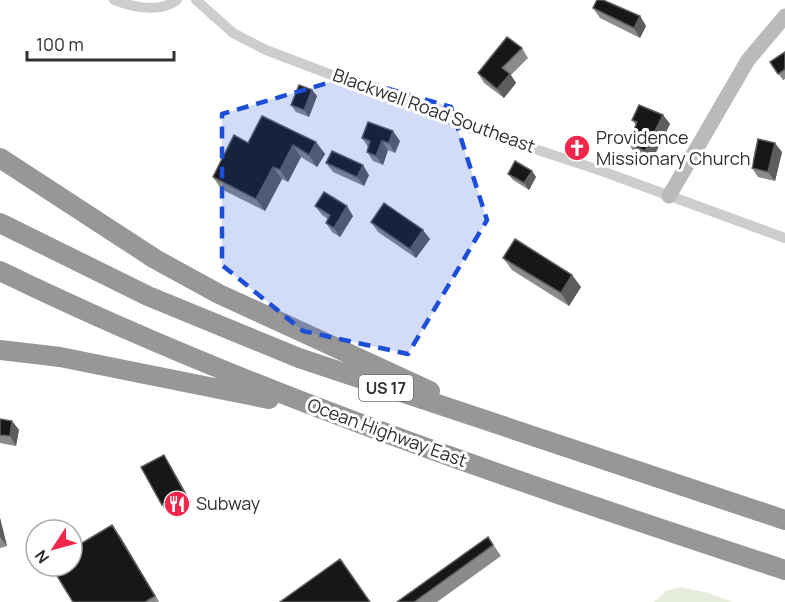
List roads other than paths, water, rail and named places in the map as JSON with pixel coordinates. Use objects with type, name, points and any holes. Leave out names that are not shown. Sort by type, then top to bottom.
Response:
[{"type":"highway","points":[[0,146],[28,174]]},
{"type":"highway","points":[[0,158],[28,174],[155,259],[219,294],[520,432]]},
{"type":"highway","name":"US 17","points":[[0,223],[148,296],[299,358],[640,474],[785,520]]},
{"type":"highway","name":"Ocean Highway East","points":[[0,271],[187,357],[533,486],[785,570]]},
{"type":"highway","points":[[3,350],[60,357],[269,399],[404,439]]},
{"type":"street","points":[[114,0],[145,7],[160,7],[177,0]]},
{"type":"street","name":"Blackwell Road Southeast","points":[[196,0],[233,33],[266,50],[474,129],[785,238]]},
{"type":"street","points":[[669,196],[748,60],[785,16]]},
{"type":"place","name":"Providence Missionary Church","points":[[577,148]]},
{"type":"place","name":"Subway","points":[[177,504]]}]
